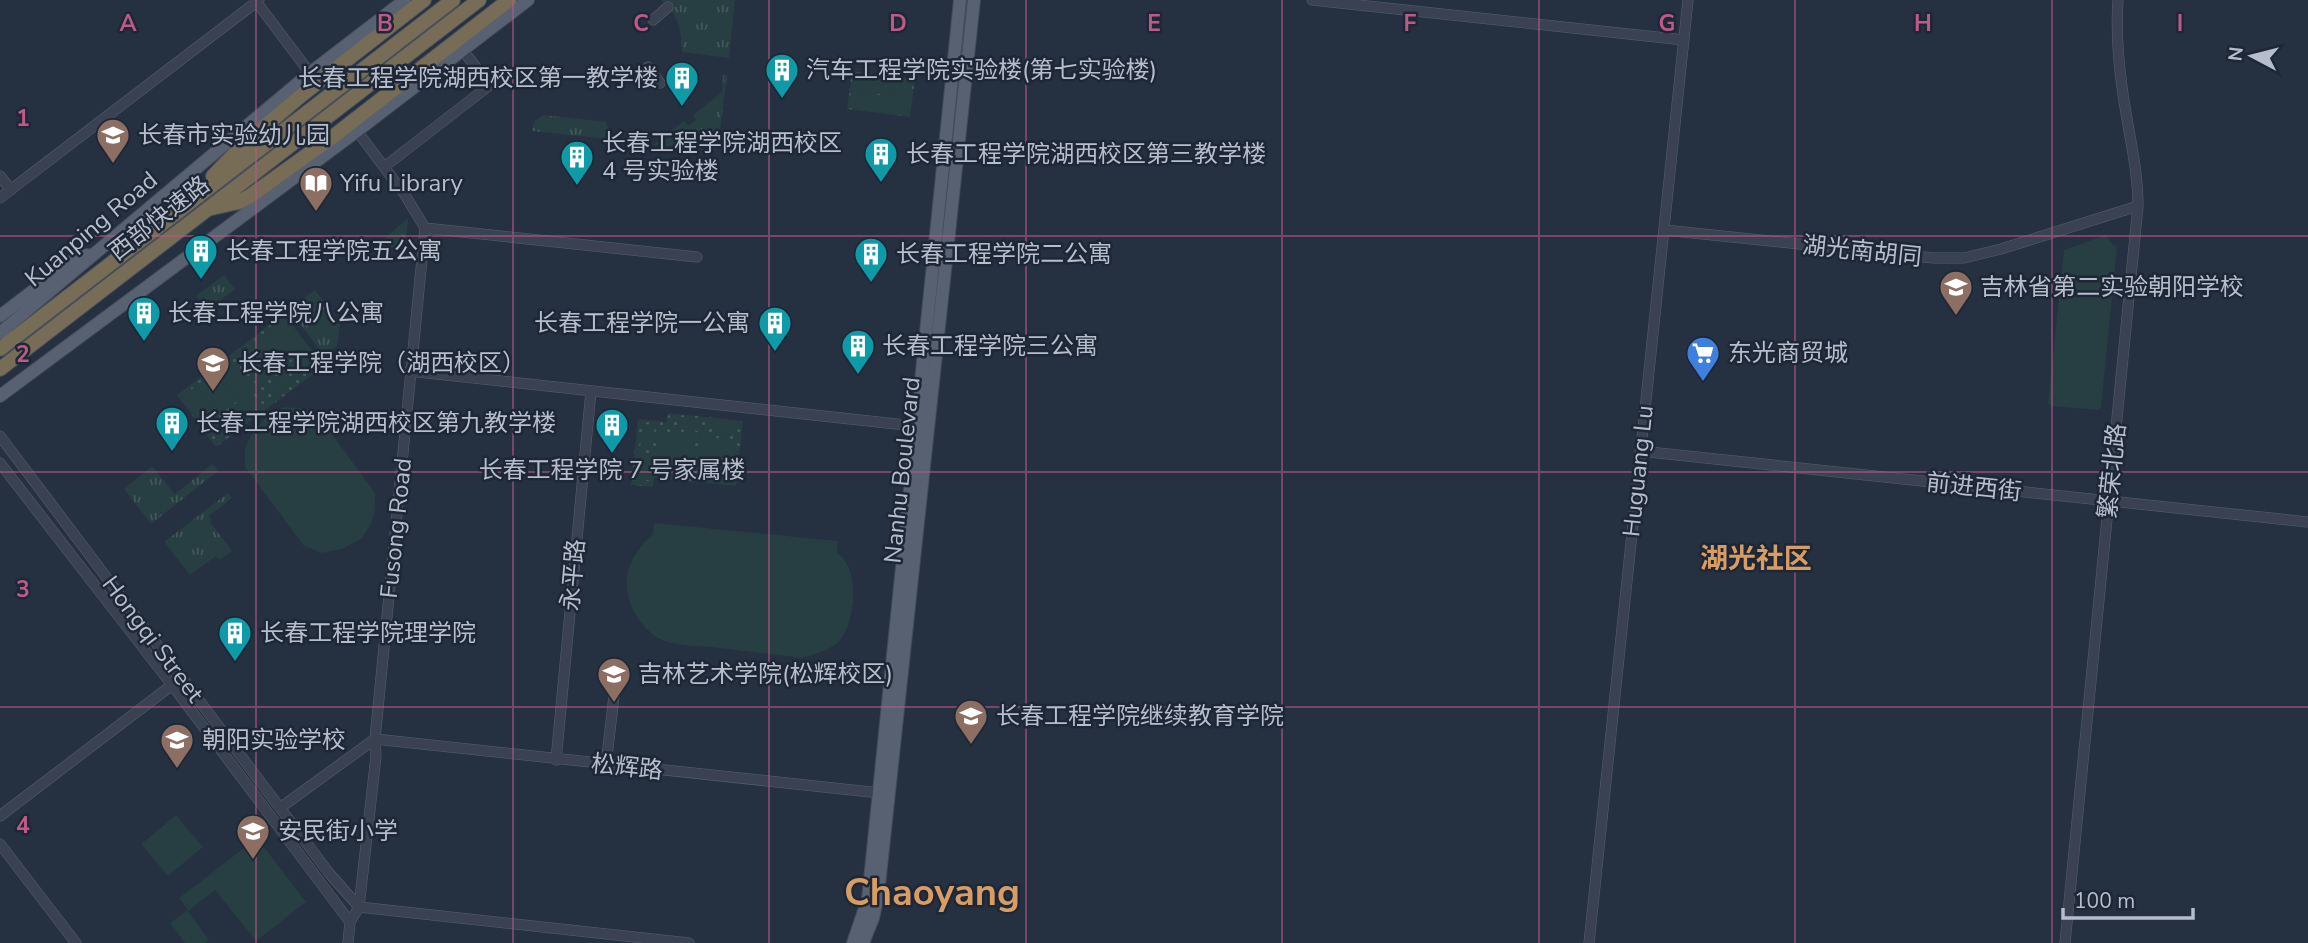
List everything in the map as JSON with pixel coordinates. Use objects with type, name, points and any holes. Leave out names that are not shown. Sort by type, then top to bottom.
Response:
[{"type":"highway","points":[[197,196],[223,164],[245,143],[303,93],[424,0]]},
{"type":"highway","name":"西部快速路","points":[[0,349],[453,0]]},
{"type":"highway","name":"西部快速路","points":[[0,369],[479,0]]},
{"type":"highway","points":[[207,209],[239,202],[250,196],[335,135],[509,0]]},
{"type":"main road","name":"Kuanping Road","points":[[0,333],[310,73],[405,0]]},
{"type":"main road","points":[[0,396],[357,131],[528,0]]},
{"type":"main road","name":"Nanhu Boulevard","points":[[863,943],[878,895],[960,0]]},
{"type":"main road","name":"Nanhu Boulevard","points":[[853,943],[868,899],[974,0]]},
{"type":"main road","points":[[0,316],[72,261],[100,249]]},
{"type":"street","points":[[1312,0],[1684,40]]},
{"type":"street","name":"Huguang Lu","points":[[1589,943],[1688,0]]},
{"type":"street","name":"繁荣北路","points":[[2065,943],[2138,206],[2116,27],[2118,0]]},
{"type":"street","points":[[0,198],[257,1],[310,73]]},
{"type":"street","points":[[653,20],[668,6]]},
{"type":"street","points":[[384,167],[490,85],[468,57]]},
{"type":"street","points":[[649,67],[660,83]]},
{"type":"street","points":[[357,131],[405,195],[425,228],[697,257]]},
{"type":"street","points":[[0,176],[11,190]]},
{"type":"street","name":"湖光南胡同","points":[[1664,230],[1934,258],[1964,258],[2138,206]]},
{"type":"street","name":"Fusong Road","points":[[348,943],[350,922],[359,907],[376,756],[375,739],[408,405],[409,371],[425,228]]},
{"type":"street","points":[[409,371],[591,391],[606,397],[922,427]]},
{"type":"street","name":"永平路","points":[[556,760],[591,391]]},
{"type":"street","name":"Hongqi Street","points":[[0,436],[329,873],[359,907]]},
{"type":"street","name":"前进西街","points":[[1640,451],[2308,522]]},
{"type":"street","name":"Hongqi Street","points":[[0,463],[172,685],[350,922]]},
{"type":"street","points":[[0,816],[172,685]]},
{"type":"street","points":[[606,765],[614,696]]},
{"type":"street","points":[[280,808],[375,739]]},
{"type":"street","name":"松辉路","points":[[375,739],[880,793]]},
{"type":"street","points":[[0,844],[76,943]]},
{"type":"street","points":[[359,907],[689,943]]},
{"type":"green space","points":[[661,0],[735,0],[729,58],[682,52],[678,23]]},
{"type":"green space","points":[[852,71],[915,79],[910,117],[847,109]]},
{"type":"green space","points":[[853,72],[890,77],[889,85],[852,81]]},
{"type":"green space","points":[[723,75],[727,75],[718,147],[712,151],[653,145],[684,121],[688,126],[696,120],[693,115],[722,92]]},
{"type":"green space","points":[[893,78],[913,80],[908,116],[888,114]]},
{"type":"green space","points":[[852,82],[889,87],[888,95],[851,90]]},
{"type":"green space","points":[[851,91],[888,96],[885,113],[849,108]]},
{"type":"green space","points":[[543,115],[606,122],[609,130],[607,139],[532,131],[534,121]]},
{"type":"green space","points":[[408,218],[405,249],[376,246]]},
{"type":"green space","points":[[2106,235],[2117,247],[2101,408],[2097,410],[2051,406],[2048,403],[2064,250]]},
{"type":"green space","points":[[224,275],[235,289],[208,310],[196,296]]},
{"type":"green space","points":[[315,290],[340,323],[337,346],[324,356],[289,309]]},
{"type":"green space","points":[[284,314],[324,366],[216,447],[177,395]]},
{"type":"green space","points":[[284,318],[307,347],[258,385],[235,356]]},
{"type":"green space","points":[[310,353],[317,363],[298,378],[291,368]]},
{"type":"green space","points":[[231,359],[253,389],[237,401],[214,372]]},
{"type":"green space","points":[[213,372],[236,402],[220,414],[197,385]]},
{"type":"green space","points":[[285,373],[293,382],[274,397],[266,387]]},
{"type":"green space","points":[[196,386],[219,415],[202,428],[180,398]]},
{"type":"green space","points":[[255,396],[263,405],[244,420],[236,410]]},
{"type":"green space","points":[[284,407],[301,408],[318,415],[375,493],[375,511],[370,526],[361,539],[342,549],[322,553],[304,546],[245,467],[245,449],[252,432],[267,416]]},
{"type":"green space","points":[[668,413],[743,421],[736,486],[654,478],[653,487],[631,485],[638,419],[667,422]]},
{"type":"green space","points":[[230,415],[238,424],[219,439],[211,429]]},
{"type":"green space","points":[[679,417],[702,419],[701,431],[677,429]]},
{"type":"green space","points":[[714,420],[738,423],[737,435],[713,432]]},
{"type":"green space","points":[[643,424],[655,425],[652,449],[640,448]]},
{"type":"green space","points":[[660,432],[696,436],[692,477],[656,473]]},
{"type":"green space","points":[[700,436],[736,440],[731,481],[695,477]]},
{"type":"green space","points":[[639,455],[651,456],[649,480],[637,479]]},
{"type":"green space","points":[[212,464],[218,471],[151,524],[124,489],[152,466],[175,494]]},
{"type":"green space","points":[[228,493],[232,498],[209,516],[212,520],[210,522],[232,551],[220,560],[216,556],[190,575],[164,542]]},
{"type":"green space","points":[[654,523],[838,541],[837,553],[849,570],[853,594],[850,619],[841,639],[828,649],[802,658],[678,644],[654,635],[642,624],[633,610],[628,595],[627,577],[641,547],[653,534]]},
{"type":"green space","points":[[176,815],[203,847],[168,876],[141,844]]},
{"type":"green space","points":[[257,838],[306,902],[256,941],[215,890],[188,911],[209,940],[205,943],[185,943],[170,923],[188,910],[179,898]]},
{"type":"place","name":"汽车工程学院实验楼(第七实验楼)","points":[[782,100]]},
{"type":"place","name":"长春工程学院湖西校区第一教学楼","points":[[682,108]]},
{"type":"place","name":"长春市实验幼儿园","points":[[113,165]]},
{"type":"place","name":"长春工程学院湖西校区第三教学楼","points":[[881,184]]},
{"type":"place","name":"长春工程学院湖西校区 4 号实验楼","points":[[577,187]]},
{"type":"place","name":"Yifu Library","points":[[316,213]]},
{"type":"place","name":"长春工程学院五公寓","points":[[201,281]]},
{"type":"place","name":"长春工程学院二公寓","points":[[871,284]]},
{"type":"place","name":"吉林省第二实验朝阳学校","points":[[1956,317]]},
{"type":"place","name":"长春工程学院八公寓","points":[[144,343]]},
{"type":"place","name":"长春工程学院一公寓","points":[[775,353]]},
{"type":"place","name":"长春工程学院三公寓","points":[[858,376]]},
{"type":"place","name":"东光商贸城","points":[[1703,383]]},
{"type":"place","name":"长春工程学院（湖西校区）","points":[[213,393]]},
{"type":"place","name":"长春工程学院湖西校区第九教学楼","points":[[172,453]]},
{"type":"place","name":"长春工程学院 7 号家属楼","points":[[612,455]]},
{"type":"place","name":"长春工程学院理学院","points":[[235,663]]},
{"type":"place","name":"吉林艺术学院(松辉校区)","points":[[614,704]]},
{"type":"place","name":"长春工程学院继续教育学院","points":[[971,746]]},
{"type":"place","name":"朝阳实验学校","points":[[177,770]]},
{"type":"place","name":"安民街小学","points":[[253,861]]},
{"type":"district","name":"湖光社区","points":[[1756,559]]},
{"type":"district","name":"Chaoyang","points":[[932,892]]}]
